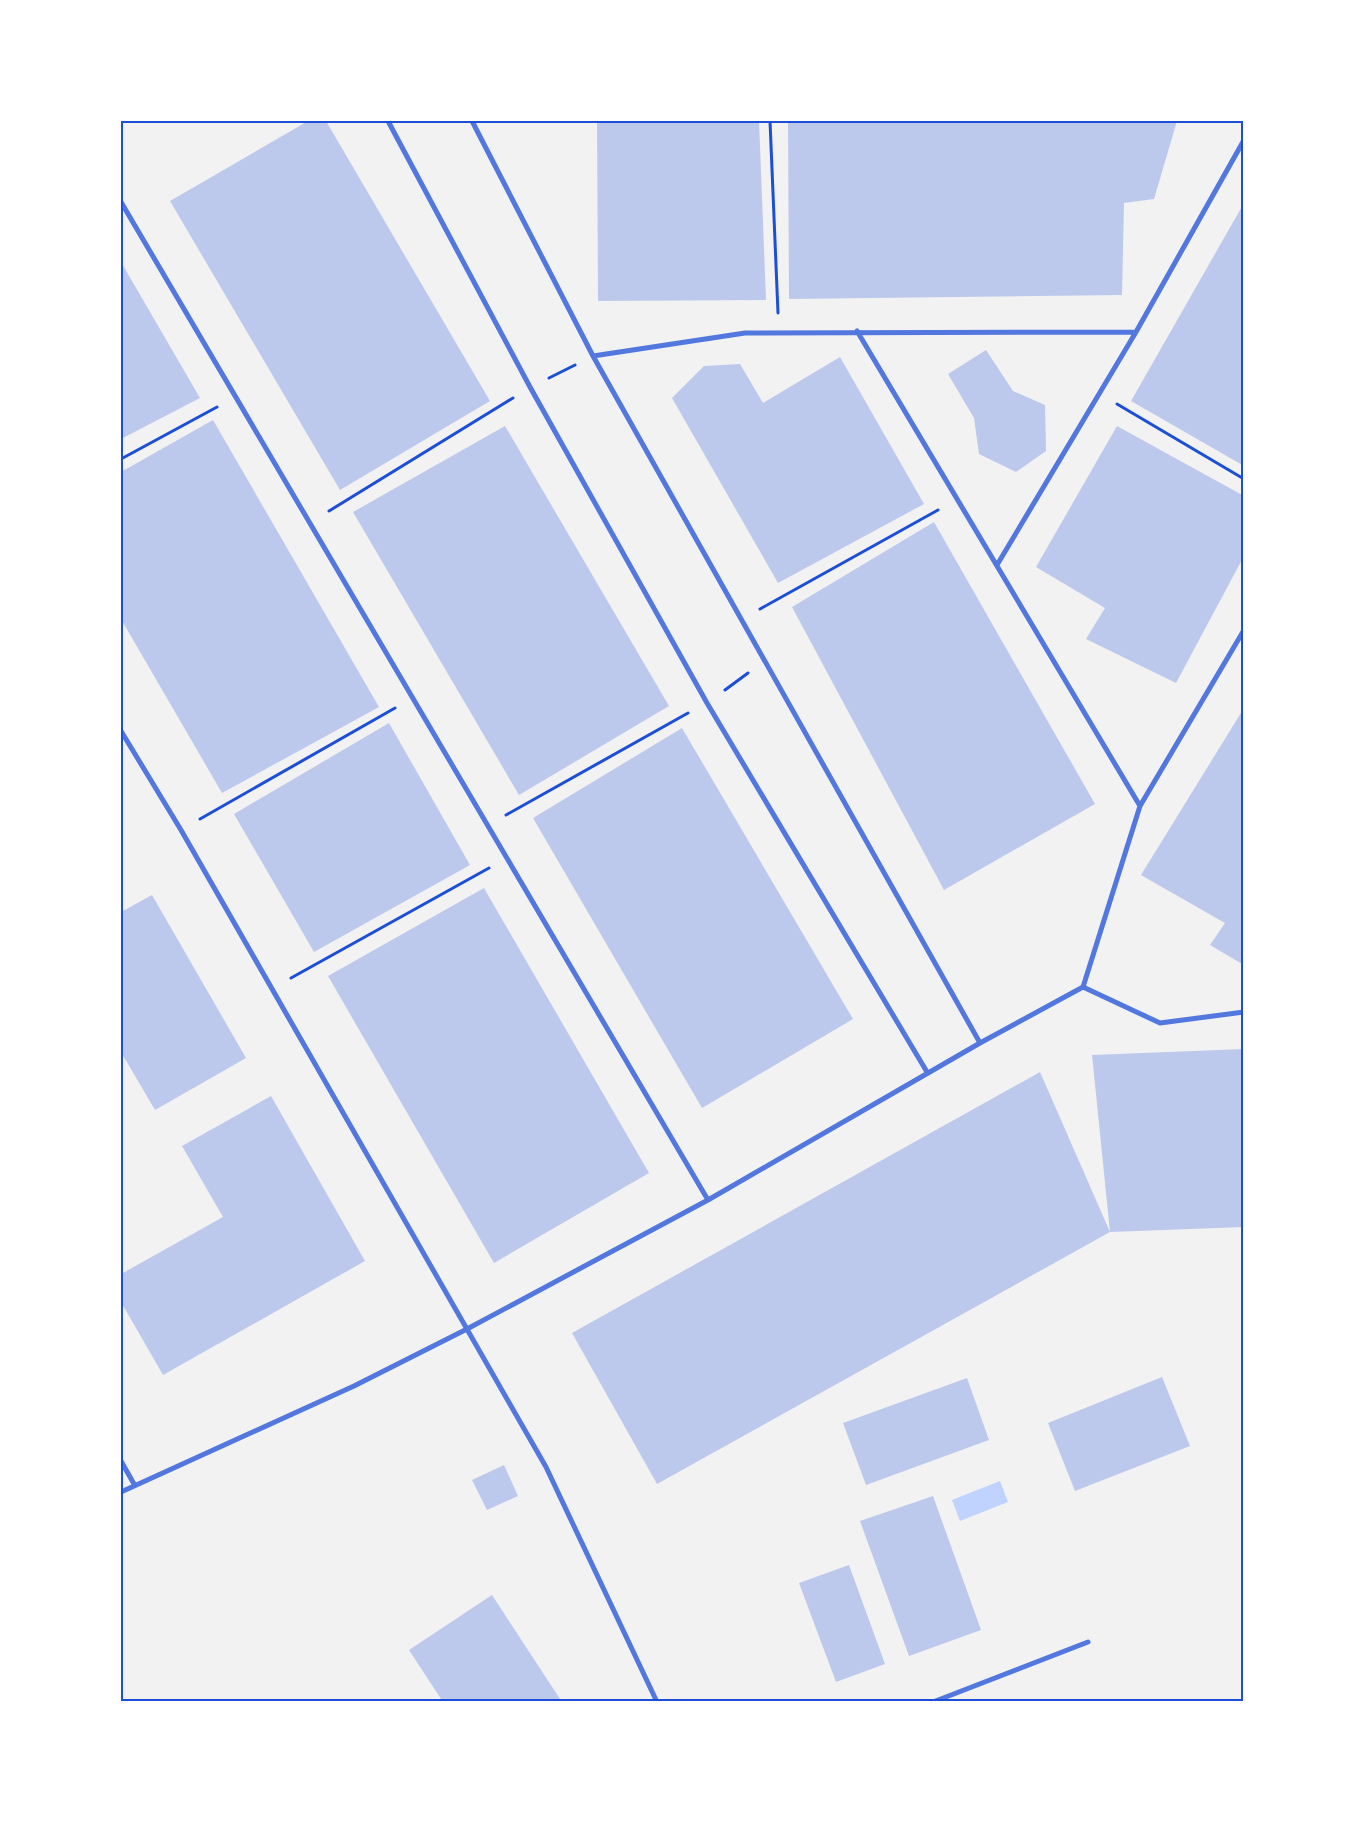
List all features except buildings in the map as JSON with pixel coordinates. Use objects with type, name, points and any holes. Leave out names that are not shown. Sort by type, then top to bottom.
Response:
[{"type":"street","points":[[388,121],[530,387],[707,703],[928,1072]]},
{"type":"street","points":[[472,121],[593,356],[980,1043]]},
{"type":"street","points":[[997,565],[1136,332],[1244,140]]},
{"type":"street","points":[[121,202],[708,1200]]},
{"type":"street","points":[[857,332],[1140,806]]},
{"type":"street","points":[[593,356],[745,333],[1136,332]]},
{"type":"street","points":[[121,1492],[134,1484],[354,1386],[467,1329],[708,1200],[928,1072],[1083,987],[1140,806],[1244,630]]},
{"type":"street","points":[[121,731],[181,830],[546,1466],[656,1702]]},
{"type":"street","points":[[1083,987],[1160,1023],[1244,1012]]},
{"type":"street","points":[[121,1461],[134,1484]]},
{"type":"street","points":[[933,1702],[1088,1642]]},
{"type":"path","points":[[770,121],[779,332]]},
{"type":"path","points":[[310,523],[530,387],[593,356]]},
{"type":"path","points":[[1099,393],[1244,479]]},
{"type":"path","points":[[121,459],[235,397]]},
{"type":"path","points":[[742,619],[958,499]]},
{"type":"path","points":[[488,825],[707,703],[765,661]]},
{"type":"path","points":[[181,830],[412,698]]},
{"type":"path","points":[[272,988],[507,858]]},
{"type":"water","points":[[1000,1481],[1008,1502],[960,1521],[952,1500]]}]
